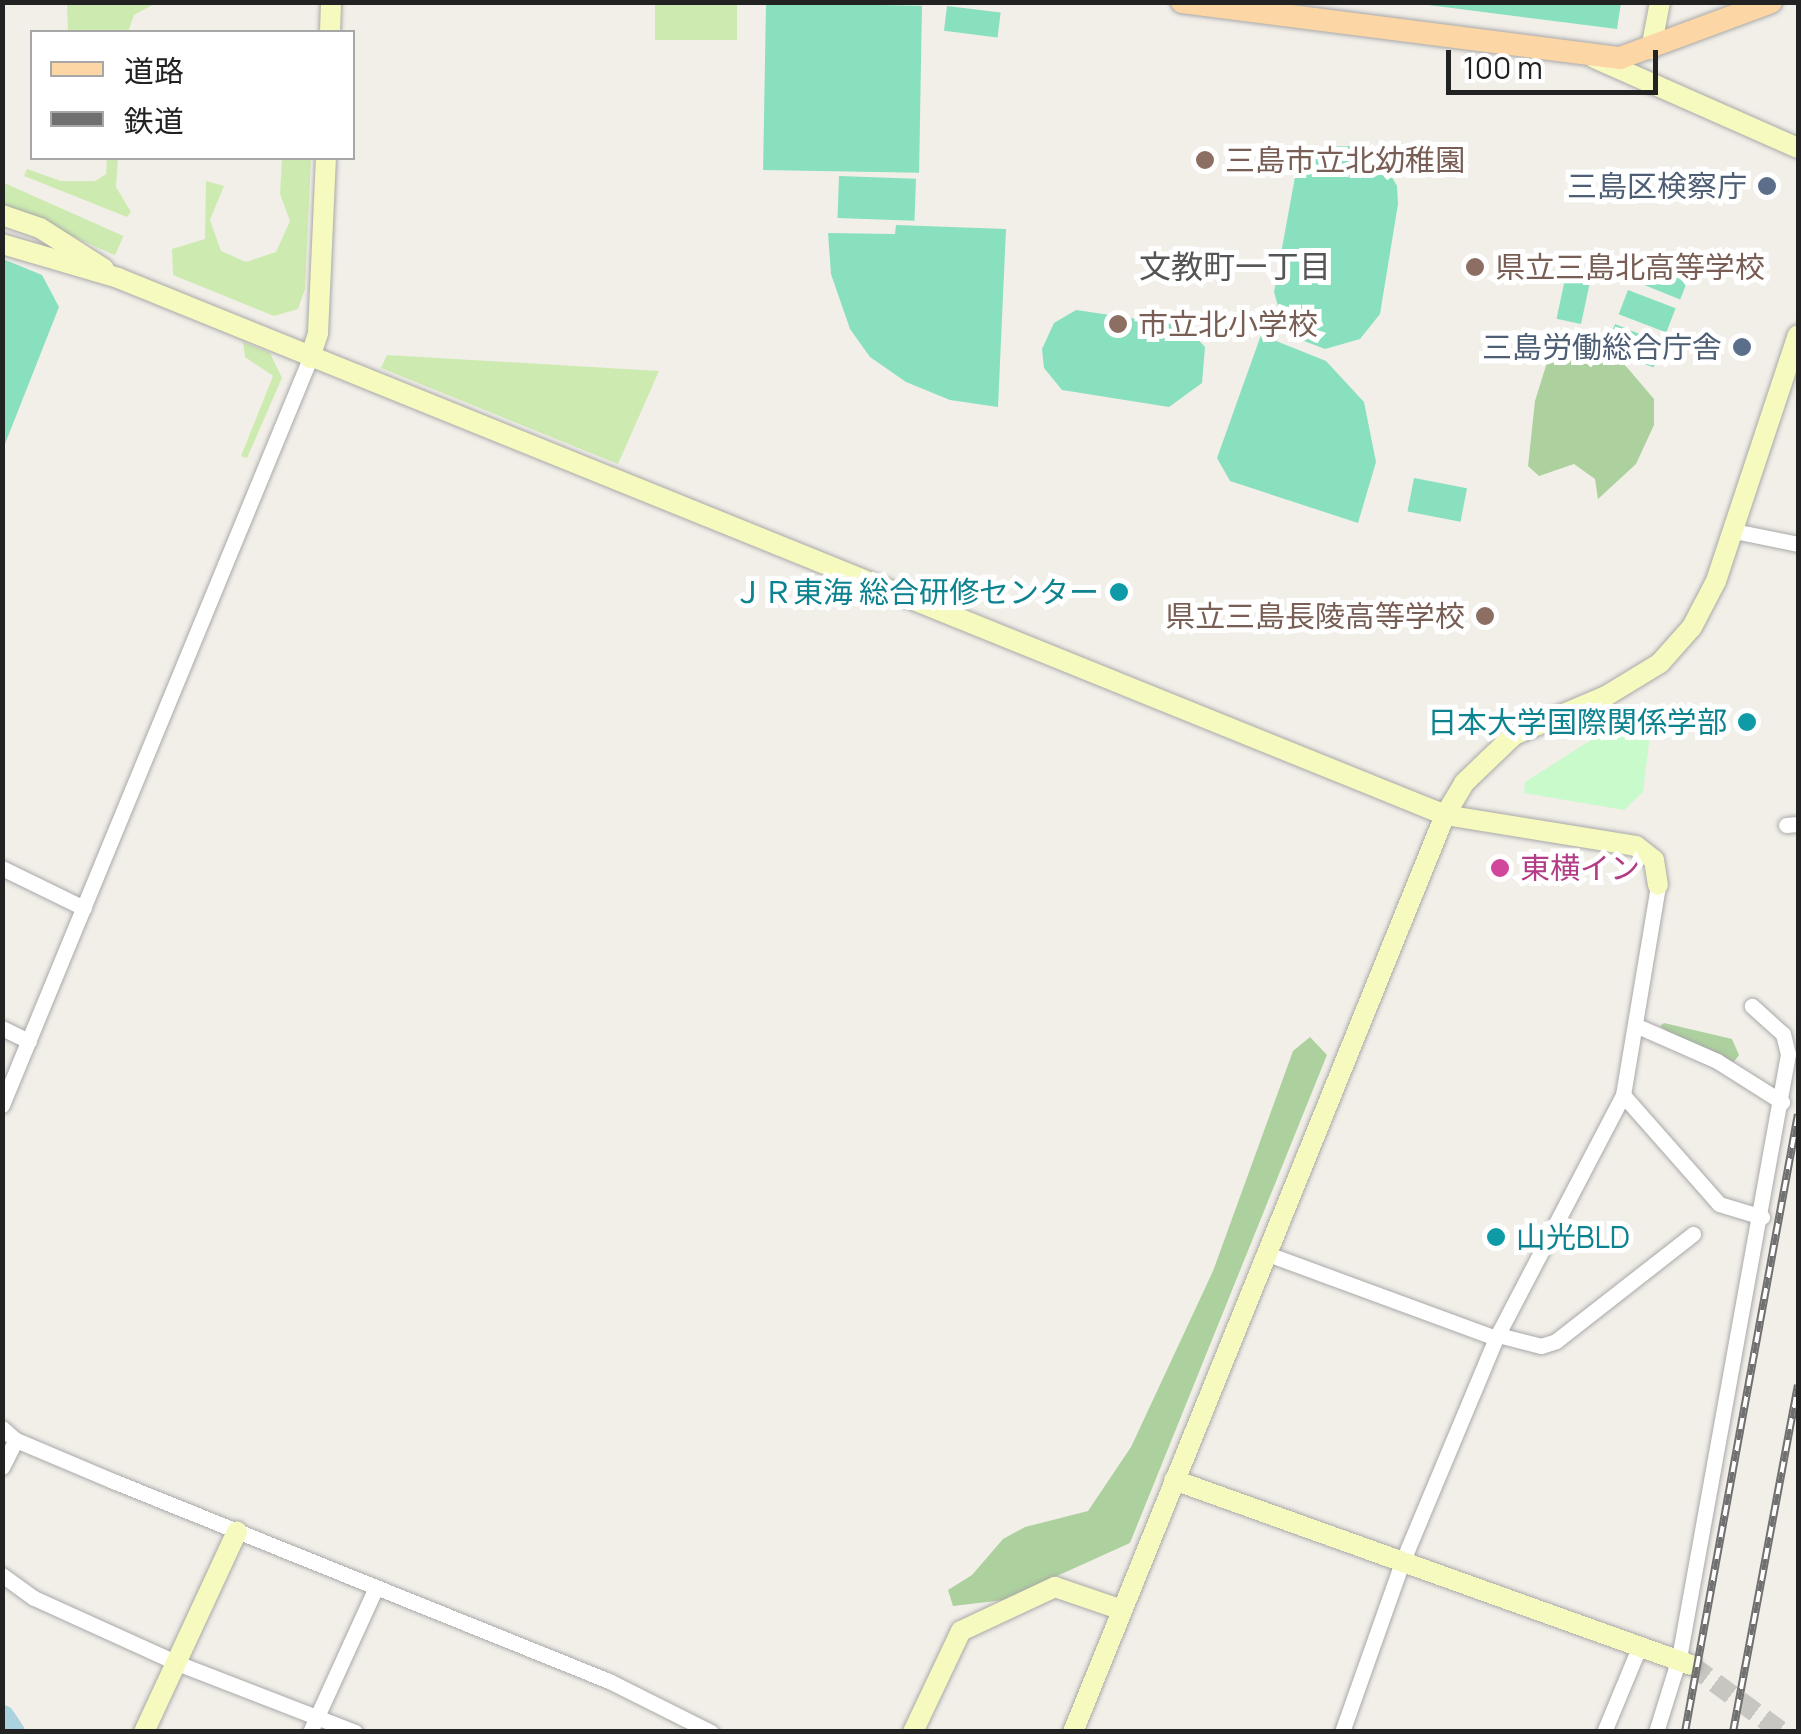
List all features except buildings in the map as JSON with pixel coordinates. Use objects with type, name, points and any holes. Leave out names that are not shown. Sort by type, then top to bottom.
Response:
[{"type":"main road","points":[[1182,2],[1592,57],[1651,50],[1771,2]]},
{"type":"street","points":[[330,30],[331,2]]},
{"type":"street","points":[[1651,50],[1660,2]]},
{"type":"street","points":[[1592,57],[1798,148]]},
{"type":"street","points":[[2,1105],[310,358],[318,332],[326,160]]},
{"type":"street","points":[[2,214],[40,228],[118,278]]},
{"type":"street","points":[[2,244],[118,278],[1445,816],[1636,846],[1654,860],[1658,885],[1623,1095],[1497,1337],[1401,1565],[1342,1732]]},
{"type":"street","points":[[1072,1732],[1445,816],[1464,783],[1514,734],[1606,696],[1660,663],[1692,627],[1734,531],[1798,335]]},
{"type":"street","points":[[1734,531],[1798,544]]},
{"type":"street","points":[[2,868],[84,908]]},
{"type":"street","points":[[1656,1732],[1685,1662],[1782,1102],[1787,1041],[1752,1006]]},
{"type":"street","points":[[1635,1025],[1717,1061],[1782,1102]]},
{"type":"street","points":[[2,1028],[29,1041]]},
{"type":"street","points":[[1623,1095],[1719,1204],[1762,1218]]},
{"type":"street","points":[[1265,1253],[1497,1337],[1540,1346],[1556,1342],[1693,1234]]},
{"type":"street","points":[[2,1428],[16,1440],[610,1681],[711,1732]]},
{"type":"street","points":[[2,1468],[16,1440]]},
{"type":"street","points":[[1174,1480],[1401,1565],[1685,1662]]},
{"type":"street","points":[[144,1732],[238,1532]]},
{"type":"street","points":[[2,1576],[34,1598],[314,1725],[355,1732]]},
{"type":"street","points":[[314,1725],[376,1587]]},
{"type":"street","points":[[913,1732],[961,1630],[1055,1588],[1122,1610]]},
{"type":"street","points":[[1604,1732],[1640,1645]]},
{"type":"green space","points":[[67,2],[156,3],[134,15],[129,30],[68,30]]},
{"type":"green space","points":[[1405,2],[1621,2],[1621,3],[1617,29]]},
{"type":"green space","points":[[655,3],[737,3],[737,40],[655,40]]},
{"type":"green space","points":[[766,3],[922,6],[919,173],[763,170]]},
{"type":"green space","points":[[947,6],[1001,13],[998,37],[944,31]]},
{"type":"green space","points":[[1326,146],[1362,146],[1380,156],[1397,186],[1398,204],[1380,314],[1360,339],[1325,349],[1286,334],[1274,292],[1295,177]]},
{"type":"green space","points":[[107,160],[118,160],[116,187],[131,212],[127,217],[24,176],[27,169],[61,181],[95,181],[106,174]]},
{"type":"green space","points":[[282,160],[311,160],[305,289],[298,309],[274,316],[173,275],[172,249],[205,239],[206,181],[224,186],[210,220],[221,251],[246,262],[276,252],[290,221],[280,194]]},
{"type":"green space","points":[[839,176],[916,179],[914,221],[838,218]]},
{"type":"green space","points":[[2,182],[124,236],[115,255],[2,205]]},
{"type":"green space","points":[[896,225],[1006,229],[998,407],[950,400],[906,382],[870,357],[850,329],[831,274],[828,233],[895,234]]},
{"type":"green space","points":[[1642,255],[1690,274],[1680,300],[1632,280]]},
{"type":"green space","points":[[3,259],[42,275],[59,307],[3,449]]},
{"type":"green space","points":[[1568,265],[1592,270],[1581,324],[1557,319]]},
{"type":"green space","points":[[1628,290],[1676,308],[1666,333],[1619,314]]},
{"type":"green space","points":[[1076,310],[1185,326],[1205,347],[1202,383],[1169,407],[1062,390],[1044,368],[1042,349],[1054,323]]},
{"type":"green space","points":[[1615,324],[1663,343],[1653,368],[1605,348]]},
{"type":"green space","points":[[1261,335],[1326,361],[1364,402],[1376,462],[1358,523],[1230,481],[1217,458]]},
{"type":"green space","points":[[243,342],[270,353],[282,378],[247,458],[241,456],[273,376],[245,357]]},
{"type":"green space","points":[[1560,349],[1619,358],[1654,399],[1654,425],[1636,464],[1598,499],[1595,479],[1574,464],[1539,476],[1528,466],[1535,401],[1549,356]]},
{"type":"green space","points":[[387,355],[659,371],[618,464],[381,368]]},
{"type":"green space","points":[[1414,478],[1467,488],[1461,522],[1408,511]]},
{"type":"green space","points":[[1621,721],[1650,735],[1643,792],[1624,810],[1524,793],[1525,782]]},
{"type":"green space","points":[[1664,1023],[1732,1039],[1739,1055],[1733,1063],[1671,1034],[1660,1026]]},
{"type":"green space","points":[[1310,1037],[1327,1055],[1130,1543],[1004,1600],[953,1606],[948,1590],[972,1575],[1003,1539],[1025,1527],[1088,1511],[1131,1447],[1213,1271],[1293,1051]]},
{"type":"waterway","points":[[2,1717],[12,1732]]},
{"type":"tunnel","points":[[1691,1665],[1782,1732]]},
{"type":"railway","points":[[1685,1732],[1798,1114]]},
{"type":"railway","points":[[1733,1732],[1798,1385]]},
{"type":"place","name":"三島市立北幼稚園","points":[[1205,160]]},
{"type":"place","name":"三島区検察庁","points":[[1767,186]]},
{"type":"place","name":"県立三島北高等学校","points":[[1475,267]]},
{"type":"place","name":"市立北小学校","points":[[1118,324]]},
{"type":"place","name":"三島労働総合庁舎","points":[[1742,347]]},
{"type":"place","name":"ＪＲ東海 総合研修センター","points":[[1119,592]]},
{"type":"place","name":"県立三島長陵高等学校","points":[[1485,616]]},
{"type":"place","name":"日本大学国際関係学部","points":[[1747,722]]},
{"type":"place","name":"東横イン","points":[[1500,868]]},
{"type":"place","name":"山光BLD","points":[[1496,1237]]},
{"type":"district","name":"文教町一丁目","points":[[1235,266]]}]
